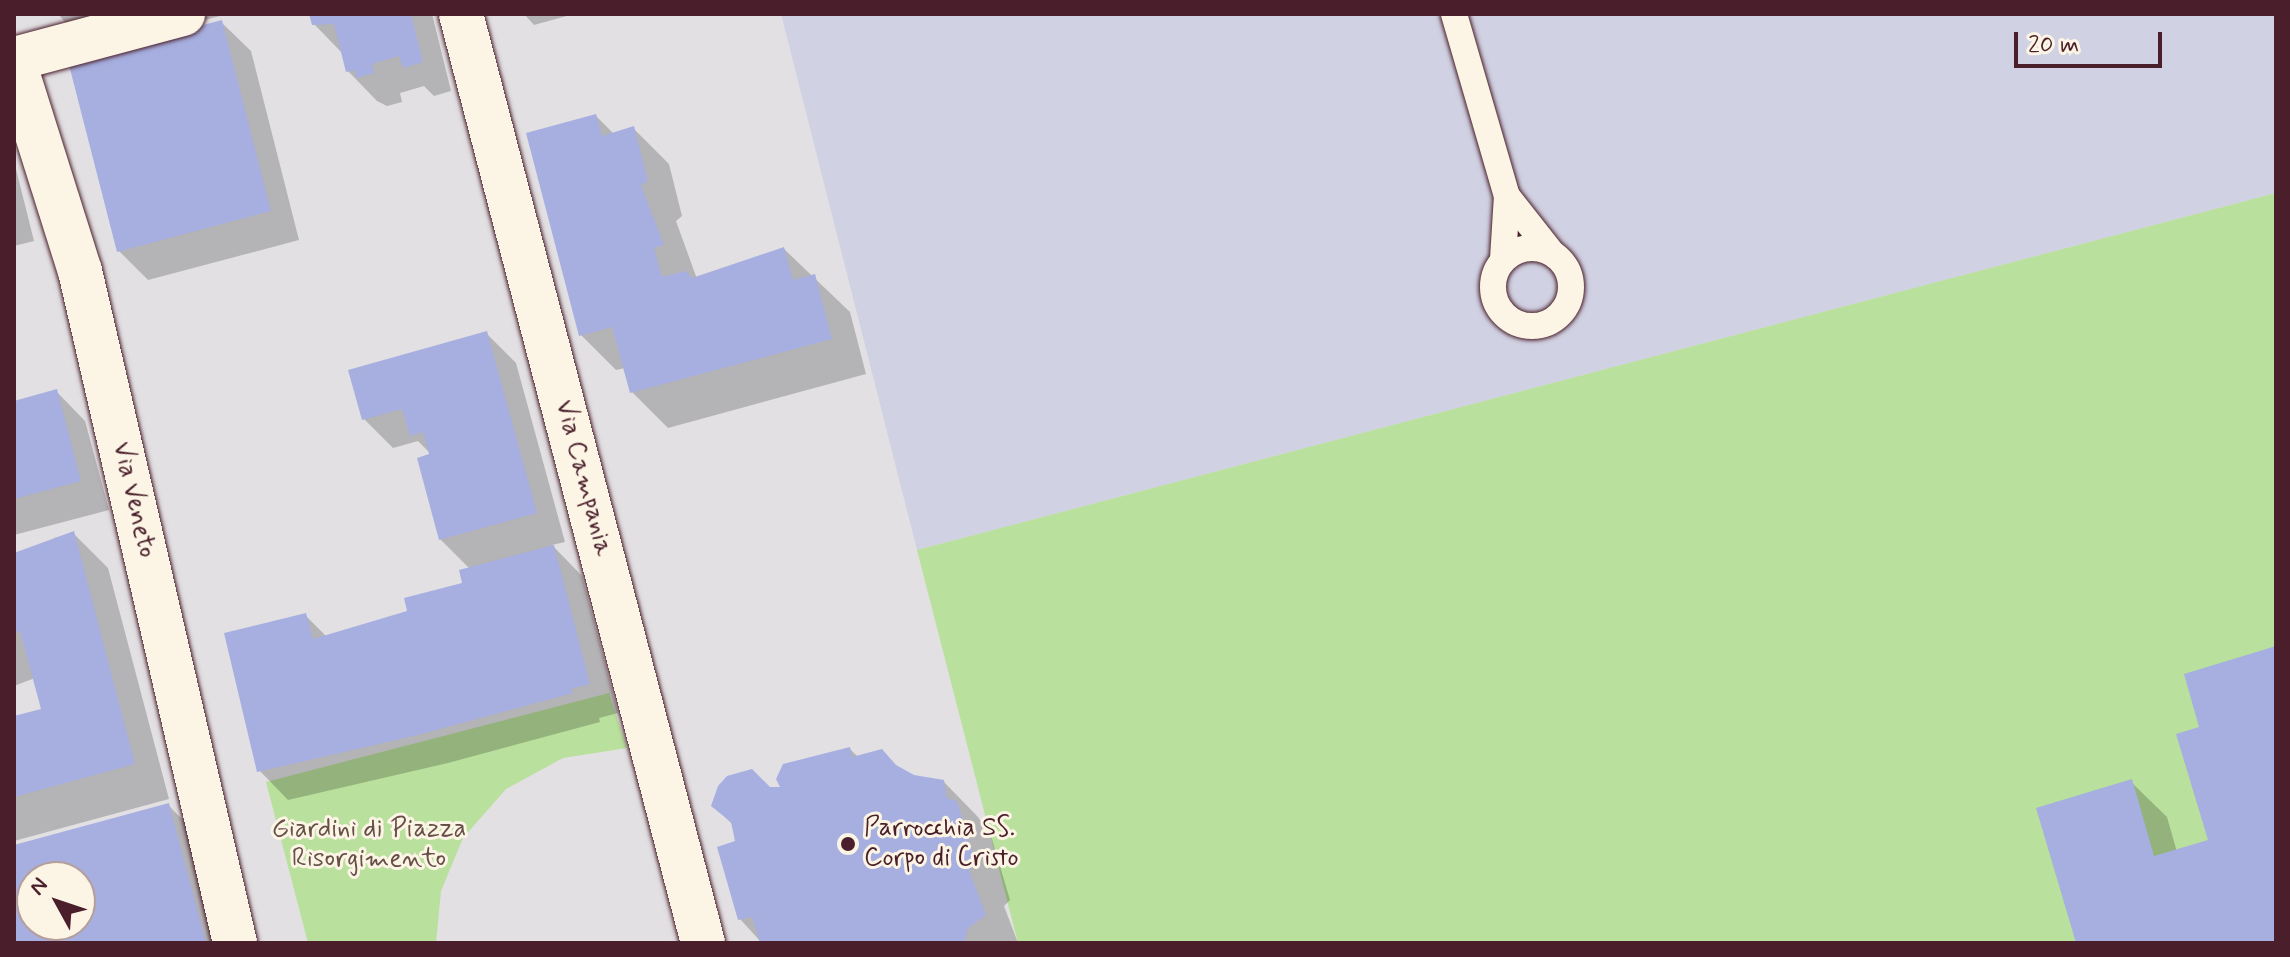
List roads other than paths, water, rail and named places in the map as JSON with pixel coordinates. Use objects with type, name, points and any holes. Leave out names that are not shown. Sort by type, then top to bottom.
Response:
[{"type":"street","points":[[14,60],[183,14]]},
{"type":"street","name":"Via Campania","points":[[461,14],[703,943]]},
{"type":"street","name":"Via Veneto","points":[[14,60],[80,271],[235,943]]},
{"type":"lane","points":[[1454,14],[1507,196],[1503,259],[1492,283],[1498,308],[1518,324],[1544,324],[1565,309],[1570,296],[1568,271],[1507,196]]},
{"type":"lane","points":[[1503,259],[1526,248],[1551,252]]},
{"type":"place","name":"Parrocchia SS. Corpo di Cristo","points":[[848,844]]},
{"type":"park label","name":"Giardini di Piazza Risorgimento","points":[[369,845]]}]
